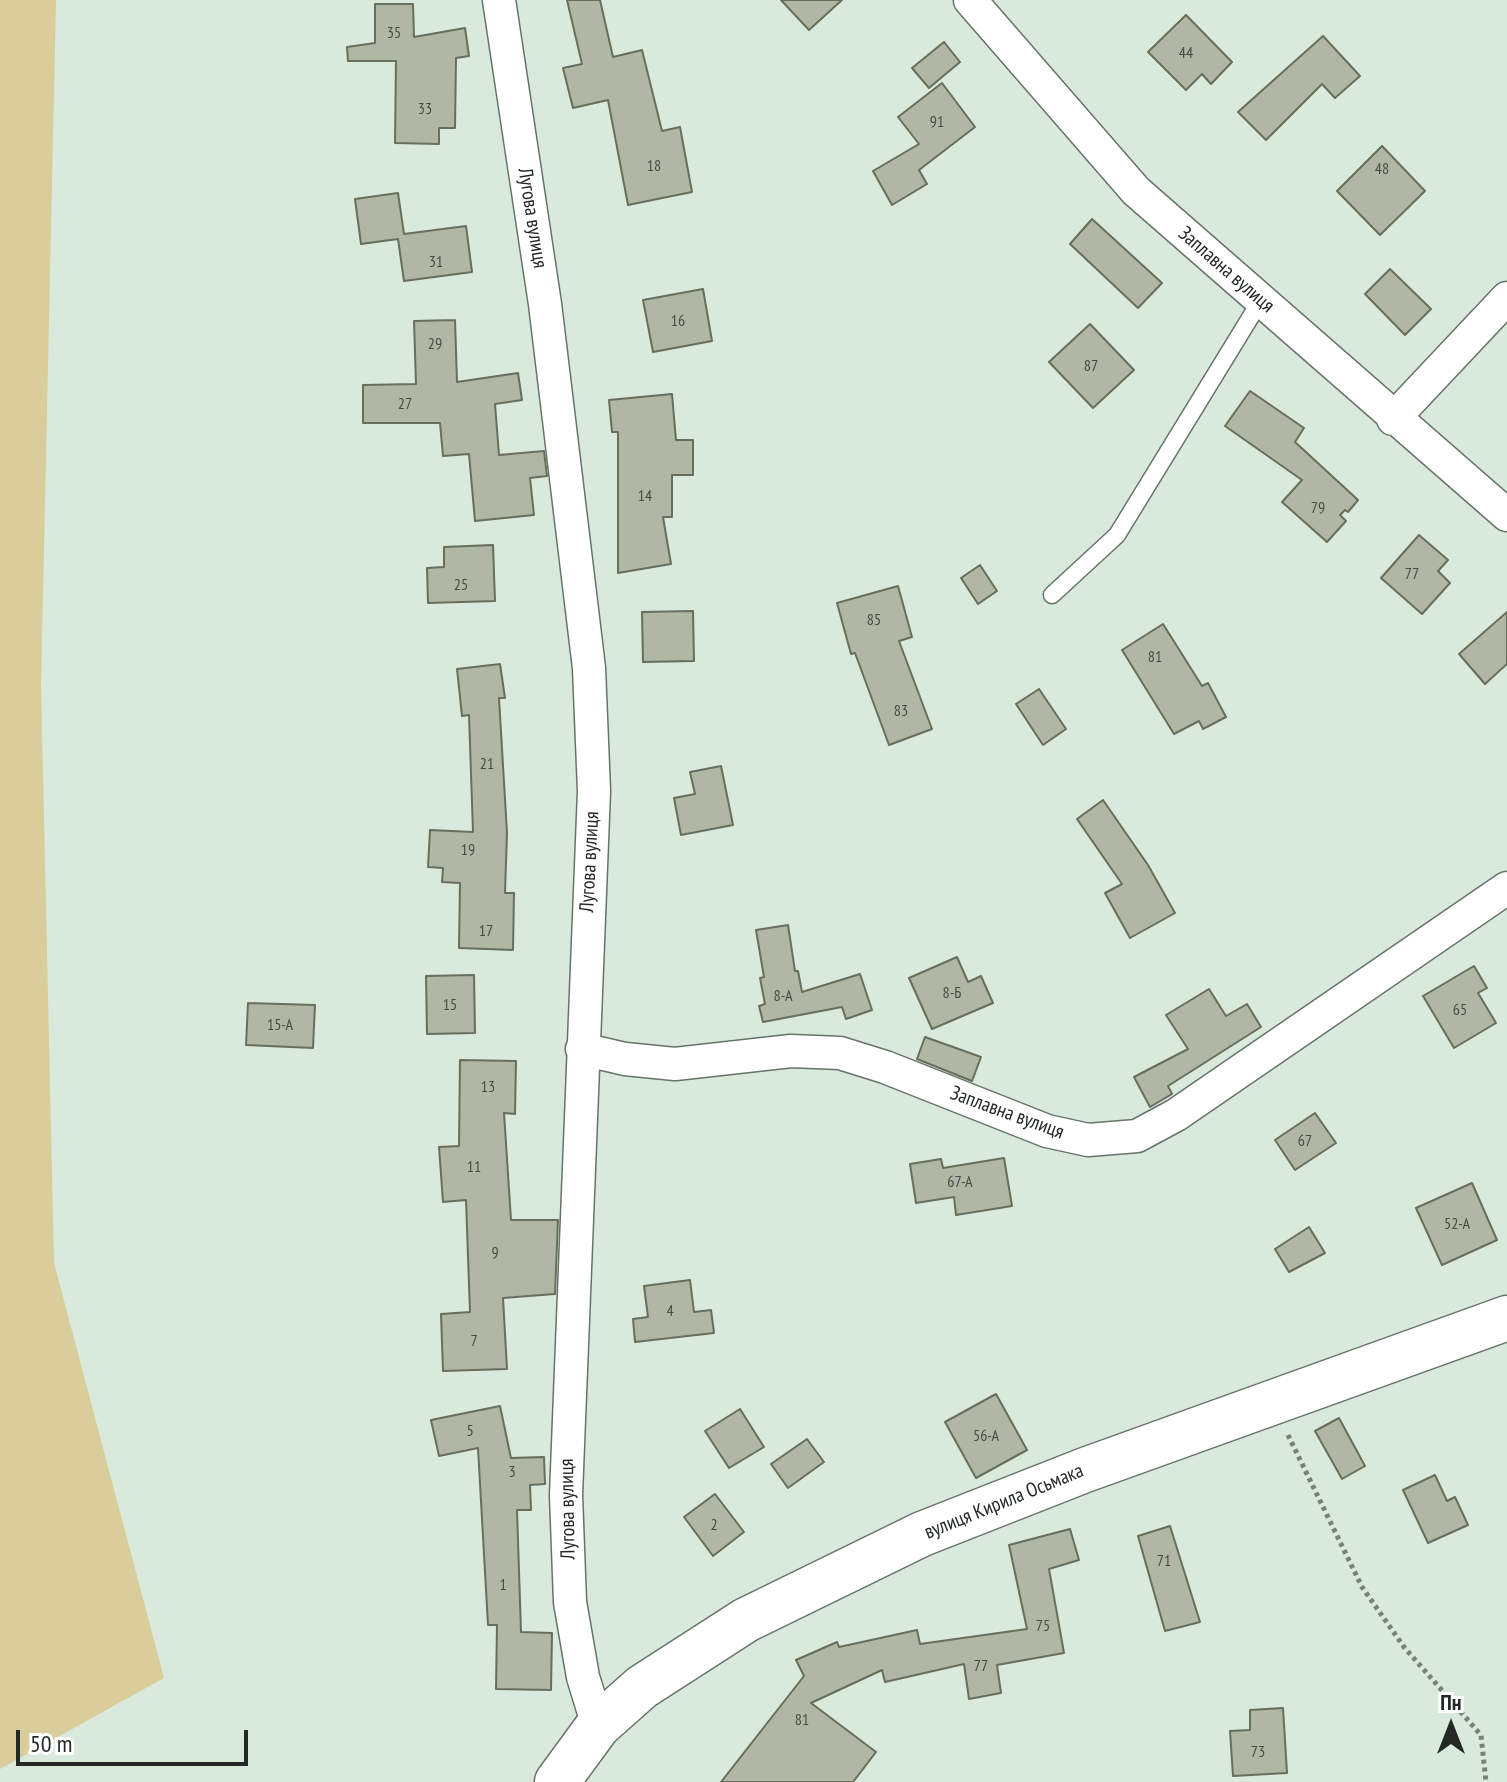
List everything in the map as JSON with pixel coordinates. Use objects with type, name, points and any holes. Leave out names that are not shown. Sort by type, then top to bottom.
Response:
[{"type":"street","name":"Лугова вулиця","points":[[499,0],[545,304],[589,668],[594,791],[566,1495],[570,1602],[583,1677],[598,1726]]},
{"type":"street","name":"Заплавна вулиця","points":[[970,0],[1136,191],[1393,419],[1507,515]]},
{"type":"street","points":[[1393,419],[1507,298]]},
{"type":"street","name":"Заплавна вулиця","points":[[582,1049],[625,1059],[675,1064],[791,1051],[840,1053],[885,1067],[1047,1131],[1088,1140],[1137,1136],[1176,1115],[1507,888]]},
{"type":"street","name":"вулиця Кирила Осьмака","points":[[557,1782],[598,1726],[642,1687],[746,1620],[922,1534],[1273,1401],[1507,1318]]},
{"type":"lane","points":[[1052,595],[1117,535],[1261,300]]},
{"type":"path","points":[[1273,1401],[1362,1587],[1404,1647],[1481,1735],[1486,1782]]},
{"type":"shaded area","points":[[0,0],[56,0],[41,685],[54,1263],[164,1678],[0,1769]]},
{"type":"building","points":[[567,0],[600,0],[613,57],[642,50],[662,131],[680,127],[692,192],[628,205],[608,100],[573,108],[563,68],[582,64]]},
{"type":"building","points":[[781,0],[842,0],[809,30]]},
{"type":"building","points":[[375,4],[413,4],[414,37],[465,28],[469,56],[456,58],[455,128],[439,128],[439,144],[395,143],[396,61],[348,61],[347,47],[375,43]]},
{"type":"building","points":[[1186,15],[1232,62],[1211,84],[1202,74],[1186,90],[1148,52]]},
{"type":"building","points":[[1323,36],[1360,76],[1335,98],[1322,84],[1266,140],[1238,112]]},
{"type":"building","points":[[944,42],[960,62],[929,88],[912,68]]},
{"type":"building","points":[[942,83],[975,127],[919,170],[927,184],[892,205],[873,171],[919,144],[898,117]]},
{"type":"building","points":[[1382,146],[1425,191],[1380,235],[1337,191]]},
{"type":"building","points":[[398,193],[404,234],[466,226],[472,272],[404,281],[398,239],[361,244],[355,199]]},
{"type":"building","points":[[1092,219],[1162,283],[1138,308],[1070,244]]},
{"type":"building","points":[[1390,269],[1431,309],[1405,335],[1365,294]]},
{"type":"building","points":[[703,289],[712,341],[653,352],[643,300]]},
{"type":"building","points":[[455,320],[457,382],[518,373],[522,400],[495,404],[499,455],[544,451],[547,476],[530,478],[534,515],[475,521],[469,454],[443,456],[440,423],[363,423],[363,385],[416,384],[414,321]]},
{"type":"building","points":[[1090,324],[1134,370],[1093,408],[1049,362]]},
{"type":"building","points":[[1250,391],[1304,428],[1295,442],[1358,500],[1348,512],[1345,510],[1340,515],[1346,521],[1327,542],[1282,502],[1302,480],[1225,426]]},
{"type":"building","points":[[672,394],[676,440],[693,440],[693,475],[672,475],[672,517],[663,517],[671,564],[618,573],[618,432],[612,432],[609,400]]},
{"type":"building","points":[[1419,535],[1448,560],[1438,571],[1450,583],[1422,614],[1381,578]]},
{"type":"building","points":[[493,545],[495,601],[428,603],[427,568],[444,567],[444,547]]},
{"type":"building","points":[[980,565],[997,591],[978,604],[961,578]]},
{"type":"building","points":[[898,586],[912,637],[899,641],[932,729],[889,745],[855,653],[851,654],[837,603]]},
{"type":"building","points":[[693,611],[694,661],[643,662],[642,612]]},
{"type":"building","points":[[1507,612],[1507,664],[1485,684],[1459,654]]},
{"type":"building","points":[[1163,624],[1202,686],[1208,683],[1226,717],[1203,729],[1199,721],[1174,734],[1122,650]]},
{"type":"building","points":[[500,664],[505,698],[499,698],[507,833],[505,893],[514,893],[513,950],[459,948],[460,883],[442,882],[443,868],[428,867],[430,830],[473,832],[469,715],[462,716],[457,669]]},
{"type":"building","points":[[1039,689],[1066,729],[1043,745],[1016,704]]},
{"type":"building","points":[[721,766],[733,825],[681,835],[674,798],[695,794],[690,772]]},
{"type":"building","points":[[1103,800],[1148,865],[1175,913],[1130,938],[1105,893],[1122,884],[1077,819]]},
{"type":"building","points":[[788,925],[795,971],[798,971],[802,992],[860,974],[872,1010],[846,1019],[842,1007],[763,1022],[759,1006],[765,1004],[760,978],[764,977],[756,930]]},
{"type":"building","points":[[957,957],[968,982],[981,976],[993,1003],[932,1029],[909,978]]},
{"type":"building","points":[[1474,966],[1487,988],[1478,993],[1496,1023],[1454,1048],[1423,996]]},
{"type":"building","points":[[474,975],[475,1033],[427,1034],[426,976]]},
{"type":"building","points":[[1209,989],[1226,1016],[1247,1004],[1261,1027],[1168,1086],[1172,1094],[1150,1107],[1134,1077],[1188,1049],[1166,1015]]},
{"type":"building","points":[[248,1003],[315,1005],[313,1048],[246,1045]]},
{"type":"building","points":[[925,1037],[981,1057],[972,1081],[917,1059]]},
{"type":"building","points":[[460,1060],[516,1061],[515,1114],[504,1113],[511,1220],[558,1220],[555,1294],[503,1298],[507,1369],[443,1371],[441,1314],[470,1312],[466,1200],[443,1202],[439,1147],[459,1146]]},
{"type":"building","points":[[1315,1113],[1336,1143],[1295,1170],[1275,1140]]},
{"type":"building","points":[[1004,1158],[1012,1206],[956,1215],[954,1197],[916,1203],[910,1164],[941,1159],[943,1168]]},
{"type":"building","points":[[1472,1183],[1497,1240],[1442,1265],[1416,1208]]},
{"type":"building","points":[[1309,1227],[1325,1253],[1289,1272],[1275,1249]]},
{"type":"building","points":[[690,1280],[694,1312],[711,1310],[714,1333],[635,1342],[633,1319],[648,1317],[644,1286]]},
{"type":"building","points":[[996,1394],[1027,1450],[976,1478],[945,1422]]},
{"type":"building","points":[[500,1406],[511,1458],[544,1457],[545,1484],[530,1485],[531,1510],[517,1510],[521,1632],[552,1633],[551,1690],[496,1689],[497,1625],[488,1625],[478,1448],[439,1456],[431,1420]]},
{"type":"building","points":[[740,1409],[764,1447],[729,1468],[705,1431]]},
{"type":"building","points":[[1339,1418],[1365,1466],[1342,1479],[1315,1431]]},
{"type":"building","points":[[807,1439],[824,1462],[788,1488],[771,1464]]},
{"type":"building","points":[[1435,1475],[1447,1501],[1455,1497],[1468,1525],[1428,1543],[1403,1490]]},
{"type":"building","points":[[715,1494],[744,1532],[713,1556],[684,1517]]},
{"type":"building","points":[[1170,1526],[1200,1622],[1165,1631],[1138,1536]]},
{"type":"building","points":[[1070,1529],[1079,1560],[1049,1569],[1064,1653],[997,1665],[1001,1693],[969,1699],[964,1664],[885,1682],[882,1670],[811,1703],[876,1752],[853,1782],[721,1782],[804,1676],[796,1660],[837,1642],[839,1647],[917,1630],[920,1644],[1027,1629],[1009,1545]]},
{"type":"building","points":[[1283,1708],[1287,1773],[1233,1776],[1230,1731],[1250,1730],[1250,1710]]}]
